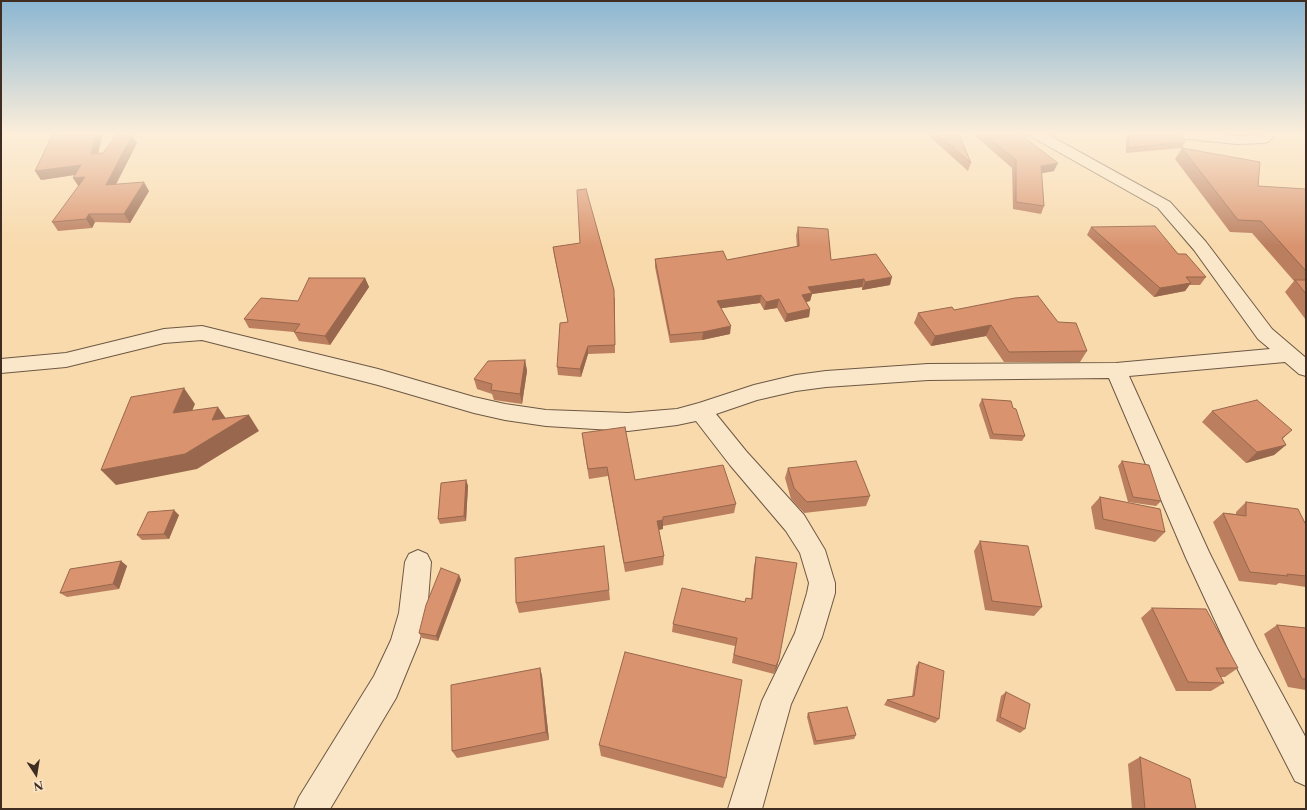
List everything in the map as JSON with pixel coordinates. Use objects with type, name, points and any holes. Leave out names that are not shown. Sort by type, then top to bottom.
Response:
[{"type":"street","points":[[1105,172],[1164,205],[1200,246],[1265,334],[1306,369]]},
{"type":"street","points":[[1,366],[66,360],[164,336],[202,333],[378,377],[474,406],[524,416],[628,422],[658,420],[701,411],[754,392],[796,383],[826,379],[928,372],[1116,370],[1288,355]]},
{"type":"street","points":[[1116,370],[1199,558],[1247,658],[1306,770]]},
{"type":"street","points":[[701,411],[738,458],[795,523],[812,550],[822,583],[821,593],[808,638],[777,701],[745,809]]},
{"type":"street","points":[[311,809],[385,687],[404,642],[413,613],[418,562]]},
{"type":"building","points":[[77,172],[113,172],[106,185],[144,182],[124,214],[89,214],[86,219],[52,222],[85,177],[73,178]]},
{"type":"building","points":[[1016,172],[1041,172],[1044,206],[1016,202]]},
{"type":"building","points":[[1201,172],[1259,172],[1258,186],[1306,189],[1306,271],[1261,221],[1238,220]]},
{"type":"building","points":[[586,189],[614,290],[615,345],[588,346],[580,369],[557,367],[560,323],[568,322],[553,247],[580,243],[577,190]]},
{"type":"building","points":[[1155,226],[1178,254],[1186,254],[1206,277],[1186,277],[1191,283],[1160,288],[1091,227]]},
{"type":"building","points":[[798,227],[828,229],[831,260],[876,254],[892,277],[865,282],[864,279],[808,287],[812,293],[802,295],[810,309],[787,314],[779,299],[766,302],[761,295],[717,301],[731,326],[703,332],[670,335],[655,259],[723,251],[727,260],[799,246]]},
{"type":"building","points":[[309,278],[365,278],[325,336],[294,332],[300,324],[244,319],[261,298],[298,301]]},
{"type":"building","points":[[1295,280],[1306,280],[1306,294]]},
{"type":"building","points":[[1038,296],[1058,322],[1076,323],[1087,351],[1009,352],[991,325],[935,336],[918,313],[952,307],[954,310],[1015,298]]},
{"type":"building","points":[[525,360],[520,394],[491,390],[492,384],[474,379],[488,361]]},
{"type":"building","points":[[184,388],[173,413],[218,407],[212,420],[249,415],[185,454],[101,470],[131,397]]},
{"type":"building","points":[[982,399],[1011,401],[1013,408],[1016,409],[1025,436],[993,434]]},
{"type":"building","points":[[1257,400],[1292,430],[1282,438],[1286,445],[1257,452],[1212,411]]},
{"type":"building","points":[[625,427],[635,480],[723,465],[736,504],[663,517],[663,520],[657,521],[664,556],[624,563],[607,467],[588,469],[582,433]]},
{"type":"building","points":[[856,461],[870,496],[807,502],[794,488],[788,468]]},
{"type":"building","points":[[1122,461],[1149,465],[1161,501],[1133,497]]},
{"type":"building","points":[[466,480],[464,516],[438,519],[441,483]]},
{"type":"building","points":[[1100,497],[1160,509],[1165,532],[1103,519]]},
{"type":"building","points":[[1246,502],[1298,509],[1306,525],[1306,576],[1287,574],[1288,576],[1250,572],[1223,513],[1246,516]]},
{"type":"building","points":[[174,510],[164,534],[137,535],[148,512]]},
{"type":"building","points":[[980,541],[1028,546],[1042,607],[992,601]]},
{"type":"building","points":[[604,546],[609,590],[516,603],[515,558]]},
{"type":"building","points":[[756,557],[797,563],[779,659],[776,666],[734,655],[737,638],[673,624],[682,588],[745,602],[746,598],[752,599]]},
{"type":"building","points":[[121,561],[113,584],[60,593],[70,569]]},
{"type":"building","points":[[441,568],[459,575],[436,636],[419,633],[426,605]]},
{"type":"building","points":[[1152,608],[1206,609],[1238,668],[1216,668],[1224,683],[1188,682]]},
{"type":"building","points":[[1277,625],[1306,628],[1306,679],[1302,679]]},
{"type":"building","points":[[625,652],[742,680],[726,778],[599,745]]},
{"type":"building","points":[[919,662],[944,671],[939,719],[887,700],[914,696]]},
{"type":"building","points":[[540,668],[546,732],[452,751],[451,685]]},
{"type":"building","points":[[1006,692],[1030,704],[1025,729],[1000,717]]},
{"type":"building","points":[[847,707],[856,735],[816,741],[808,713]]},
{"type":"building","points":[[1140,757],[1190,779],[1196,809],[1145,809]]}]
